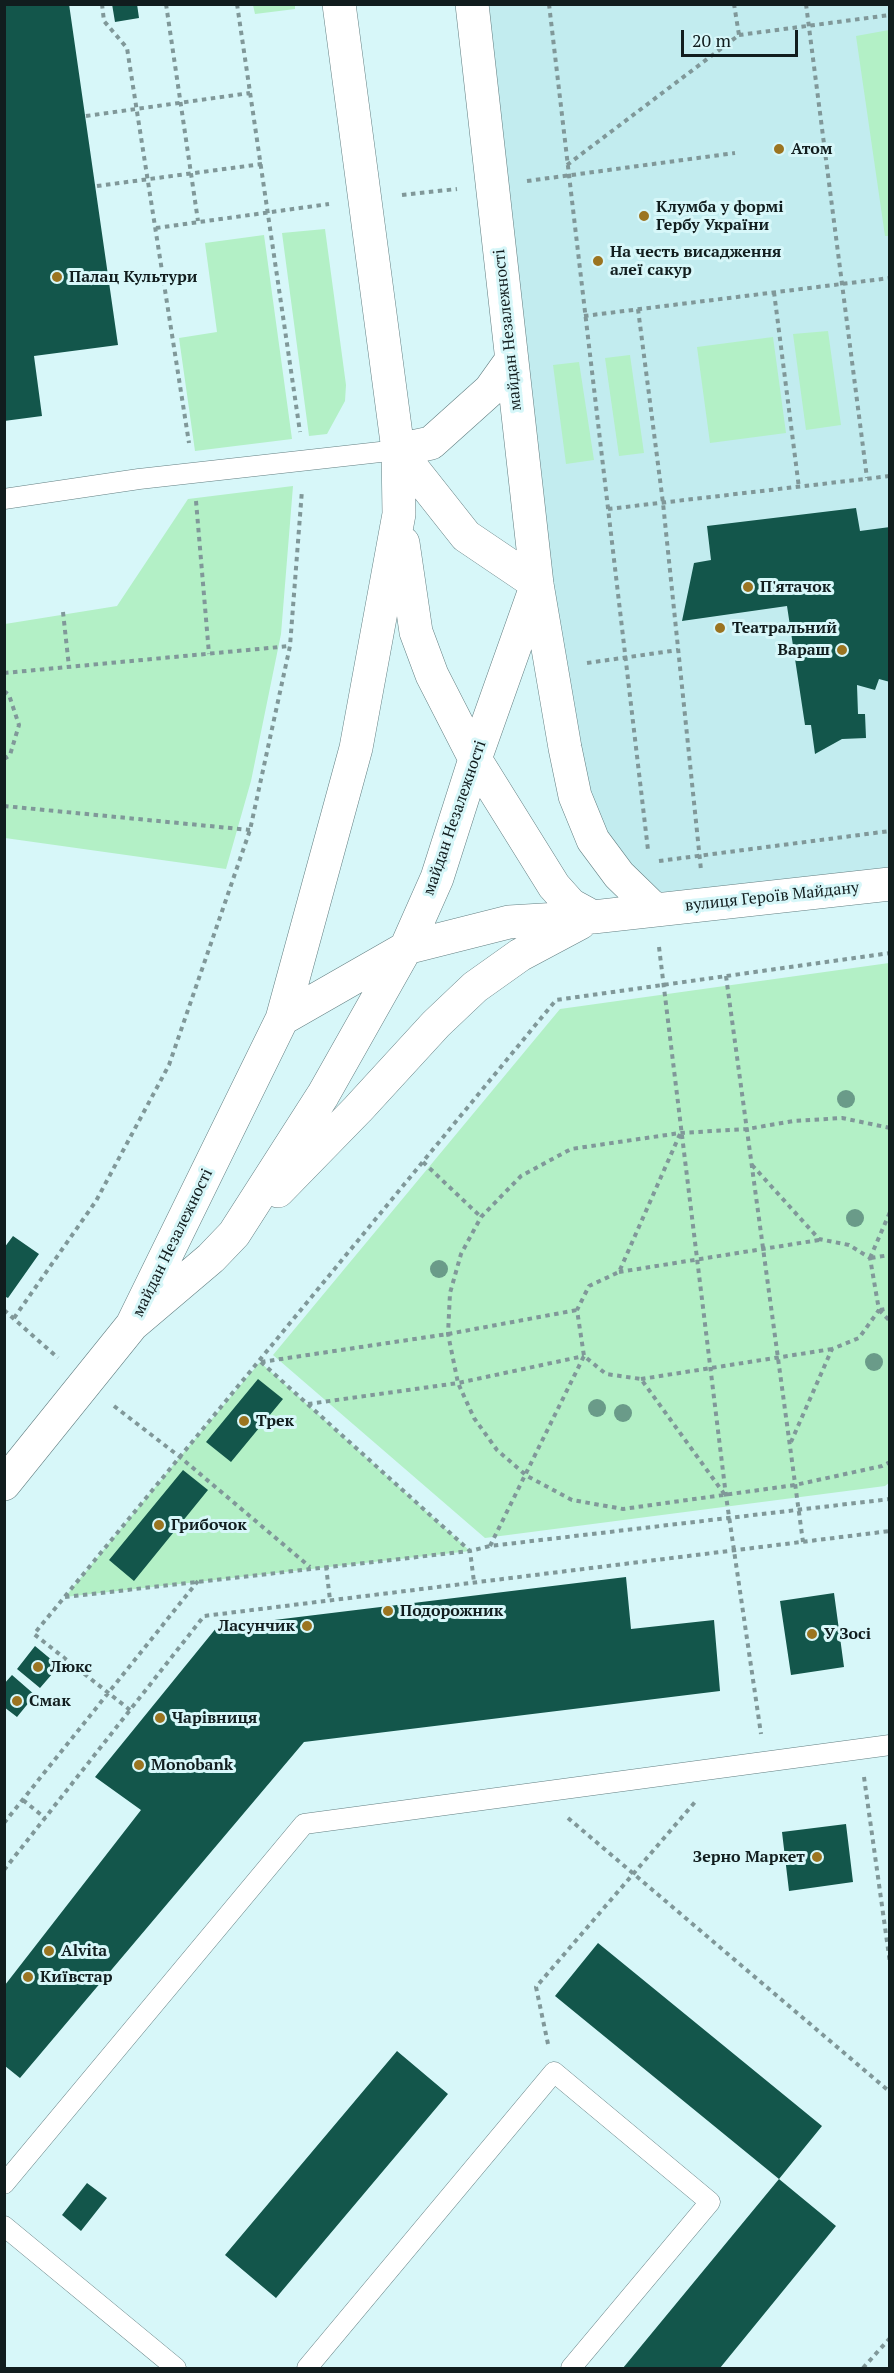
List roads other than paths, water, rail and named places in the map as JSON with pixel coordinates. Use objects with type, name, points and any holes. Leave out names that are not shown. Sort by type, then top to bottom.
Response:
[{"type":"main road","name":"майдан Незалежності","points":[[132,1325],[282,1019],[356,748],[399,514],[398,450],[339,4]]},
{"type":"main road","name":"майдан Незалежності","points":[[132,1325],[211,1258],[234,1234],[322,1095],[406,948],[437,878],[475,759],[537,584],[510,362],[472,4]]},
{"type":"main road","points":[[510,362],[490,390],[431,443],[398,450],[466,536],[537,584],[575,796],[593,840],[619,875],[655,910]]},
{"type":"main road","points":[[399,514],[416,632],[432,675],[475,759],[554,886],[572,905],[593,917]]},
{"type":"main road","name":"вулиця Героїв Майдану","points":[[282,1019],[406,948],[509,921],[593,917],[890,884]]},
{"type":"main road","points":[[234,1234],[358,1109],[435,1024],[475,987],[547,939],[593,917]]},
{"type":"main road","points":[[4,1484],[132,1325]]},
{"type":"lane","points":[[4,499],[139,479],[398,450]]},
{"type":"lane","points":[[4,2184],[304,1824],[890,1745]]},
{"type":"lane","points":[[307,2368],[554,2072],[710,2202],[571,2368]]},
{"type":"lane","points":[[4,2226],[176,2368]]},
{"type":"place","name":"Атом","points":[[779,149]]},
{"type":"place","name":"Клумба у формі Гербу України","points":[[644,216]]},
{"type":"place","name":"На честь висадження алеї сакур","points":[[598,261]]},
{"type":"place","name":"Палац Культури","points":[[57,277]]},
{"type":"place","name":"П'ятачок","points":[[748,587]]},
{"type":"place","name":"Театральний","points":[[720,628]]},
{"type":"place","name":"Вараш","points":[[842,650]]},
{"type":"place","name":"Трек","points":[[244,1421]]},
{"type":"place","name":"Грибочок","points":[[159,1525]]},
{"type":"place","name":"Подорожник","points":[[388,1611]]},
{"type":"place","name":"Ласунчик","points":[[307,1626]]},
{"type":"place","name":"У Зосі","points":[[812,1634]]},
{"type":"place","name":"Люкс","points":[[38,1667]]},
{"type":"place","name":"Смак","points":[[17,1701]]},
{"type":"place","name":"Чарівниця","points":[[160,1718]]},
{"type":"place","name":"Monobank","points":[[139,1765]]},
{"type":"place","name":"Зерно Маркет","points":[[817,1857]]},
{"type":"place","name":"Alvita","points":[[49,1951]]},
{"type":"place","name":"Київстар","points":[[28,1977]]}]
